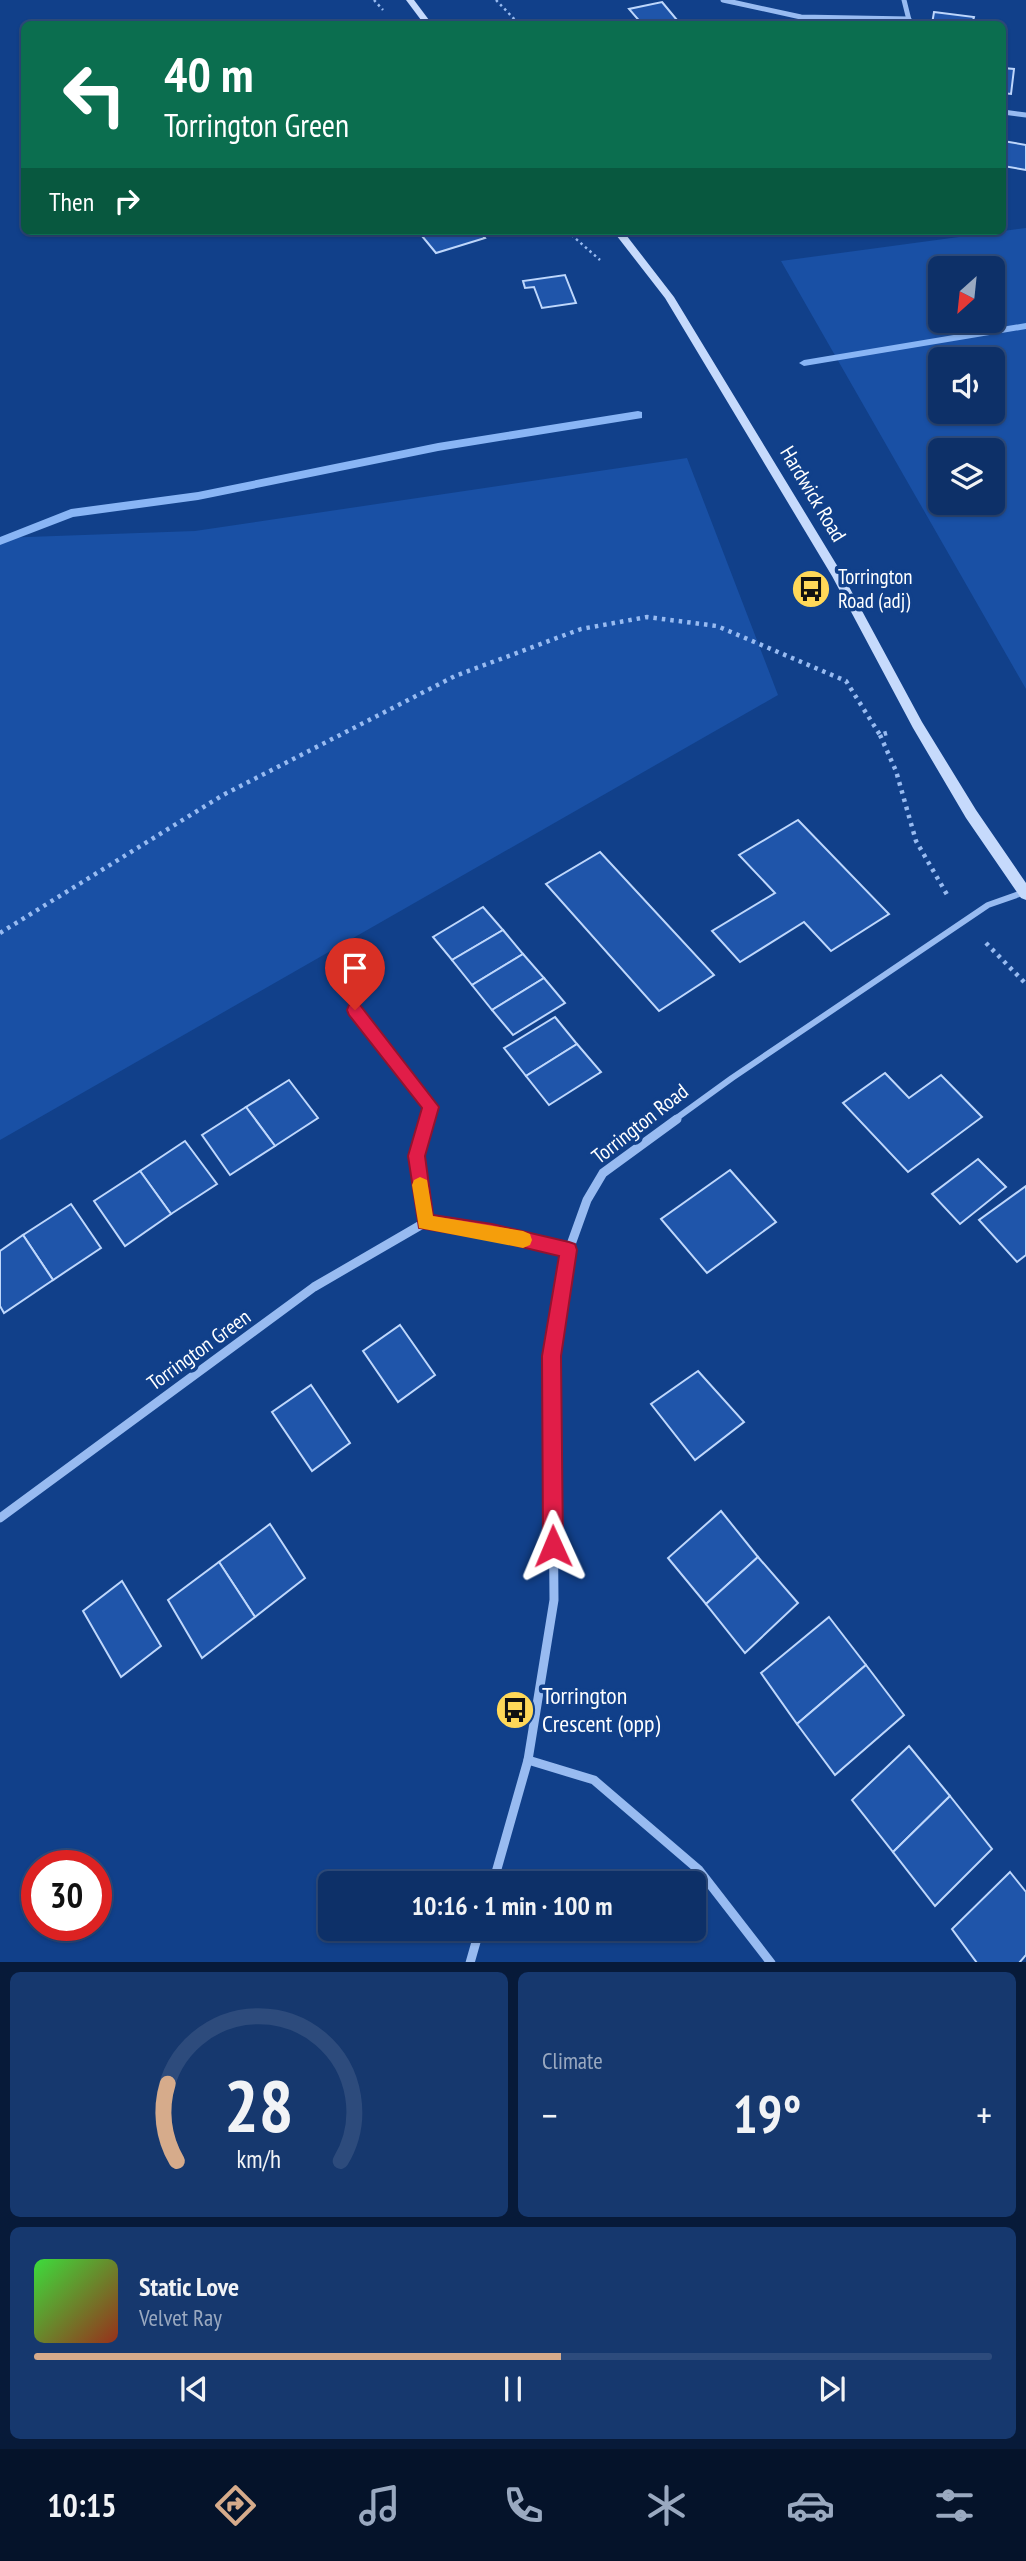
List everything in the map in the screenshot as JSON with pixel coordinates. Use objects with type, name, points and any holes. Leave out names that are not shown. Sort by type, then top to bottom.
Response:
[{"type":"street","points":[[410,0],[426,21]]},
{"type":"street","points":[[723,0],[801,17],[888,21]]},
{"type":"street","points":[[904,0],[910,21]]},
{"type":"street","points":[[1006,113],[1026,116]]},
{"type":"street","name":"Hardwick Road","points":[[621,235],[669,298],[836,575],[917,725],[971,814],[1026,893]]},
{"type":"street","name":"Torrington Road","points":[[496,1871],[528,1760],[554,1600],[552,1356],[569,1250],[587,1200],[603,1173],[732,1078],[988,905],[1026,893]]},
{"type":"street","points":[[355,1010],[430,1107],[416,1156],[426,1222],[492,1232],[569,1250]]},
{"type":"street","name":"Torrington Green","points":[[0,1518],[314,1287],[426,1222]]},
{"type":"street","points":[[528,1760],[594,1780],[699,1870],[771,1962]]},
{"type":"street","points":[[470,1962],[476,1941]]},
{"type":"path","points":[[496,0],[516,21]]},
{"type":"path","points":[[0,933],[223,795],[455,676],[581,629],[647,617],[717,626],[846,681],[880,735],[896,771],[916,841],[950,900]]},
{"type":"path","points":[[880,735],[890,732]]},
{"type":"path","points":[[986,943],[1026,984]]},
{"type":"shaded area","points":[[1026,228],[1026,689],[781,261],[974,235],[1006,235],[1006,231]]},
{"type":"shaded area","points":[[687,458],[778,695],[0,1140],[0,538],[195,531]]},
{"type":"building","points":[[662,2],[677,20],[639,21],[629,9]]},
{"type":"building","points":[[934,12],[974,17],[973,21],[932,21]]},
{"type":"building","points":[[1006,68],[1014,69],[1011,94],[1006,93]]},
{"type":"building","points":[[1006,142],[1026,145],[1026,170],[1006,167]]},
{"type":"building","points":[[482,235],[485,238],[436,253],[422,236]]},
{"type":"building","points":[[565,275],[576,303],[542,308],[534,287],[525,288],[523,281]]},
{"type":"building","points":[[798,820],[889,914],[831,951],[804,922],[740,962],[712,931],[775,893],[739,855]]},
{"type":"building","points":[[600,852],[714,975],[659,1011],[546,884]]},
{"type":"building","points":[[483,907],[503,930],[452,960],[433,937]]},
{"type":"building","points":[[503,930],[523,954],[472,985],[452,960]]},
{"type":"building","points":[[523,954],[544,978],[492,1010],[472,985]]},
{"type":"building","points":[[544,978],[565,1003],[513,1035],[492,1010]]},
{"type":"building","points":[[555,1017],[577,1044],[526,1076],[504,1048]]},
{"type":"building","points":[[577,1044],[601,1072],[549,1105],[526,1076]]},
{"type":"building","points":[[885,1073],[909,1098],[941,1075],[982,1117],[908,1172],[843,1103]]},
{"type":"building","points":[[289,1080],[318,1118],[275,1146],[246,1107]]},
{"type":"building","points":[[246,1107],[275,1146],[230,1175],[202,1135]]},
{"type":"building","points":[[185,1141],[217,1184],[171,1214],[140,1171]]},
{"type":"building","points":[[978,1159],[1006,1187],[960,1224],[932,1194]]},
{"type":"building","points":[[730,1170],[776,1222],[707,1273],[661,1219]]},
{"type":"building","points":[[140,1171],[171,1214],[125,1246],[94,1201]]},
{"type":"building","points":[[1026,1186],[1026,1255],[1017,1262],[979,1220]]},
{"type":"building","points":[[71,1204],[101,1248],[53,1280],[23,1235]]},
{"type":"building","points":[[23,1235],[53,1280],[4,1313],[0,1306],[0,1251]]},
{"type":"building","points":[[400,1325],[435,1375],[398,1402],[363,1351]]},
{"type":"building","points":[[698,1371],[744,1422],[695,1460],[651,1404]]},
{"type":"building","points":[[311,1385],[350,1443],[312,1471],[272,1412]]},
{"type":"building","points":[[721,1511],[758,1557],[706,1604],[668,1558]]},
{"type":"building","points":[[270,1524],[305,1578],[255,1617],[219,1562]]},
{"type":"building","points":[[758,1557],[798,1603],[745,1653],[706,1604]]},
{"type":"building","points":[[219,1562],[255,1617],[202,1658],[168,1600]]},
{"type":"building","points":[[122,1581],[161,1646],[121,1677],[83,1611]]},
{"type":"building","points":[[829,1617],[866,1665],[797,1724],[761,1673]]},
{"type":"building","points":[[866,1665],[904,1715],[835,1775],[797,1724]]},
{"type":"building","points":[[909,1746],[950,1796],[893,1852],[852,1800]]},
{"type":"building","points":[[950,1796],[992,1849],[935,1906],[893,1852]]},
{"type":"building","points":[[1010,1872],[1026,1892],[1026,1955],[1020,1962],[976,1962],[952,1929]]},
{"type":"waterway","points":[[804,363],[1026,326]]},
{"type":"waterway","points":[[0,541],[71,513],[198,496],[438,447],[638,415]]},
{"type":"slow traffic","points":[[420,1185],[426,1222],[492,1232],[523,1240]]},
{"type":"place","name":"Torrington Road (adj)","points":[[811,589]]},
{"type":"place","name":"Torrington Crescent (opp)","points":[[515,1710]]},
{"type":"route","points":[[355,1010],[430,1107],[416,1156],[426,1222],[492,1232],[569,1250],[552,1356],[553,1546]]}]
